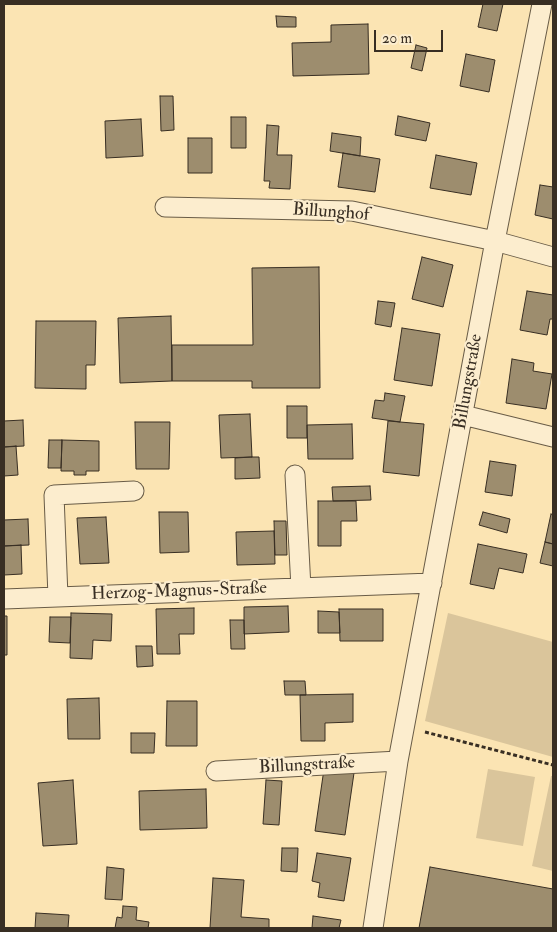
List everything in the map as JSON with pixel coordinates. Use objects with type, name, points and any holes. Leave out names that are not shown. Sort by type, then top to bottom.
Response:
[{"type":"street","name":"Billungstraße","points":[[373,928],[398,761],[542,4]]},
{"type":"street","name":"Billunghof","points":[[165,208],[352,211],[496,242],[553,257]]},
{"type":"street","points":[[463,415],[553,437]]},
{"type":"street","points":[[295,475],[300,588]]},
{"type":"street","points":[[58,597],[54,495],[134,491]]},
{"type":"street","name":"Herzog-Magnus-Straße","points":[[4,599],[432,583]]},
{"type":"street","name":"Billungstraße","points":[[216,772],[398,761]]},
{"type":"path","points":[[405,727],[553,765]]},
{"type":"shaded area","points":[[448,613],[553,642],[553,757],[425,721]]},
{"type":"shaded area","points":[[488,769],[535,777],[523,846],[476,838]]},
{"type":"shaded area","points":[[551,776],[553,776],[553,871],[532,866]]},
{"type":"building","points":[[483,4],[503,4],[497,31],[478,27]]},
{"type":"building","points":[[276,16],[296,17],[296,27],[277,27]]},
{"type":"building","points":[[368,24],[369,74],[293,76],[292,43],[331,42],[331,25]]},
{"type":"building","points":[[416,45],[427,48],[422,71],[411,68]]},
{"type":"building","points":[[466,54],[495,60],[489,92],[460,86]]},
{"type":"building","points":[[160,96],[173,96],[174,130],[161,131]]},
{"type":"building","points":[[398,116],[430,123],[426,141],[395,135]]},
{"type":"building","points":[[231,117],[246,117],[246,148],[231,148]]},
{"type":"building","points":[[141,119],[143,156],[106,158],[105,121]]},
{"type":"building","points":[[267,125],[279,126],[277,155],[292,155],[290,189],[269,188],[270,181],[264,181]]},
{"type":"building","points":[[332,133],[361,137],[360,156],[330,151]]},
{"type":"building","points":[[188,138],[212,138],[212,173],[188,173]]},
{"type":"building","points":[[343,153],[380,159],[375,192],[338,187]]},
{"type":"building","points":[[436,155],[477,163],[471,195],[430,188]]},
{"type":"building","points":[[540,185],[553,187],[553,219],[535,215]]},
{"type":"building","points":[[422,257],[453,265],[443,307],[412,299]]},
{"type":"building","points":[[319,267],[320,388],[252,388],[252,381],[172,381],[172,345],[253,345],[252,268]]},
{"type":"building","points":[[527,291],[553,295],[553,319],[550,319],[547,335],[520,330]]},
{"type":"building","points":[[378,301],[395,303],[391,327],[375,324]]},
{"type":"building","points":[[171,316],[172,381],[120,383],[118,318]]},
{"type":"building","points":[[36,321],[96,321],[95,365],[86,365],[86,389],[35,388]]},
{"type":"building","points":[[402,328],[440,334],[432,386],[394,380]]},
{"type":"building","points":[[512,359],[534,363],[533,371],[552,374],[546,409],[506,403]]},
{"type":"building","points":[[385,393],[405,396],[400,422],[372,418],[375,400],[384,401]]},
{"type":"building","points":[[287,406],[307,406],[307,438],[287,438]]},
{"type":"building","points":[[250,414],[252,457],[221,458],[219,415]]},
{"type":"building","points":[[23,420],[24,446],[4,447],[4,421]]},
{"type":"building","points":[[388,421],[424,424],[419,476],[383,472]]},
{"type":"building","points":[[135,422],[170,422],[169,469],[136,469]]},
{"type":"building","points":[[352,424],[353,459],[308,459],[307,425]]},
{"type":"building","points":[[49,440],[62,440],[61,468],[48,468]]},
{"type":"building","points":[[62,440],[99,441],[99,471],[86,471],[86,475],[74,475],[74,471],[61,471]]},
{"type":"building","points":[[16,446],[18,475],[4,476],[4,447]]},
{"type":"building","points":[[259,457],[260,478],[235,479],[235,458]]},
{"type":"building","points":[[490,461],[516,465],[512,496],[485,492]]},
{"type":"building","points":[[370,486],[371,500],[333,501],[332,487]]},
{"type":"building","points":[[318,501],[356,501],[357,521],[341,521],[341,546],[318,546]]},
{"type":"building","points":[[159,512],[188,512],[189,552],[160,553]]},
{"type":"building","points":[[483,512],[510,519],[507,533],[479,525]]},
{"type":"building","points":[[551,514],[553,515],[553,544],[545,542]]},
{"type":"building","points":[[106,517],[109,563],[80,564],[77,518]]},
{"type":"building","points":[[28,519],[29,545],[4,546],[4,520]]},
{"type":"building","points":[[274,521],[286,521],[287,555],[275,555]]},
{"type":"building","points":[[274,531],[275,564],[237,565],[236,532]]},
{"type":"building","points":[[545,542],[553,544],[553,566],[540,563]]},
{"type":"building","points":[[478,544],[527,554],[523,573],[499,568],[494,589],[470,584]]},
{"type":"building","points":[[21,545],[22,574],[4,575],[4,546]]},
{"type":"building","points":[[288,606],[289,632],[244,634],[244,607]]},
{"type":"building","points":[[194,608],[194,634],[179,634],[180,654],[157,654],[156,609]]},
{"type":"building","points":[[339,609],[383,609],[383,641],[340,641]]},
{"type":"building","points":[[318,611],[339,612],[340,633],[318,633]]},
{"type":"building","points":[[71,613],[112,614],[111,641],[93,640],[92,659],[70,658]]},
{"type":"building","points":[[4,616],[7,616],[7,655],[4,655]]},
{"type":"building","points":[[50,617],[71,617],[70,643],[49,642]]},
{"type":"building","points":[[230,620],[244,620],[245,649],[231,649]]},
{"type":"building","points":[[136,646],[152,646],[153,666],[137,667]]},
{"type":"building","points":[[284,681],[305,681],[306,695],[285,695]]},
{"type":"building","points":[[353,694],[353,722],[325,723],[325,741],[301,741],[300,695]]},
{"type":"building","points":[[99,698],[100,739],[68,739],[67,699]]},
{"type":"building","points":[[167,701],[197,701],[197,746],[166,746]]},
{"type":"building","points":[[131,733],[155,733],[154,753],[131,753]]},
{"type":"building","points":[[324,769],[354,773],[345,835],[315,831]]},
{"type":"building","points":[[73,780],[77,844],[43,846],[38,783]]},
{"type":"building","points":[[266,780],[282,781],[279,825],[263,824]]},
{"type":"building","points":[[206,789],[207,828],[140,830],[139,791]]},
{"type":"building","points":[[282,848],[298,848],[297,872],[281,871]]},
{"type":"building","points":[[317,853],[351,858],[344,901],[318,897],[320,883],[312,881]]},
{"type":"building","points":[[107,867],[124,869],[122,900],[105,899]]},
{"type":"building","points":[[430,867],[553,889],[553,928],[419,928]]},
{"type":"building","points":[[213,878],[244,880],[241,917],[269,919],[269,928],[210,928]]},
{"type":"building","points":[[123,906],[137,907],[136,920],[149,922],[148,928],[115,928],[117,917],[122,918]]},
{"type":"building","points":[[36,913],[69,915],[68,928],[35,928]]},
{"type":"building","points":[[313,916],[341,920],[339,928],[312,928]]}]
